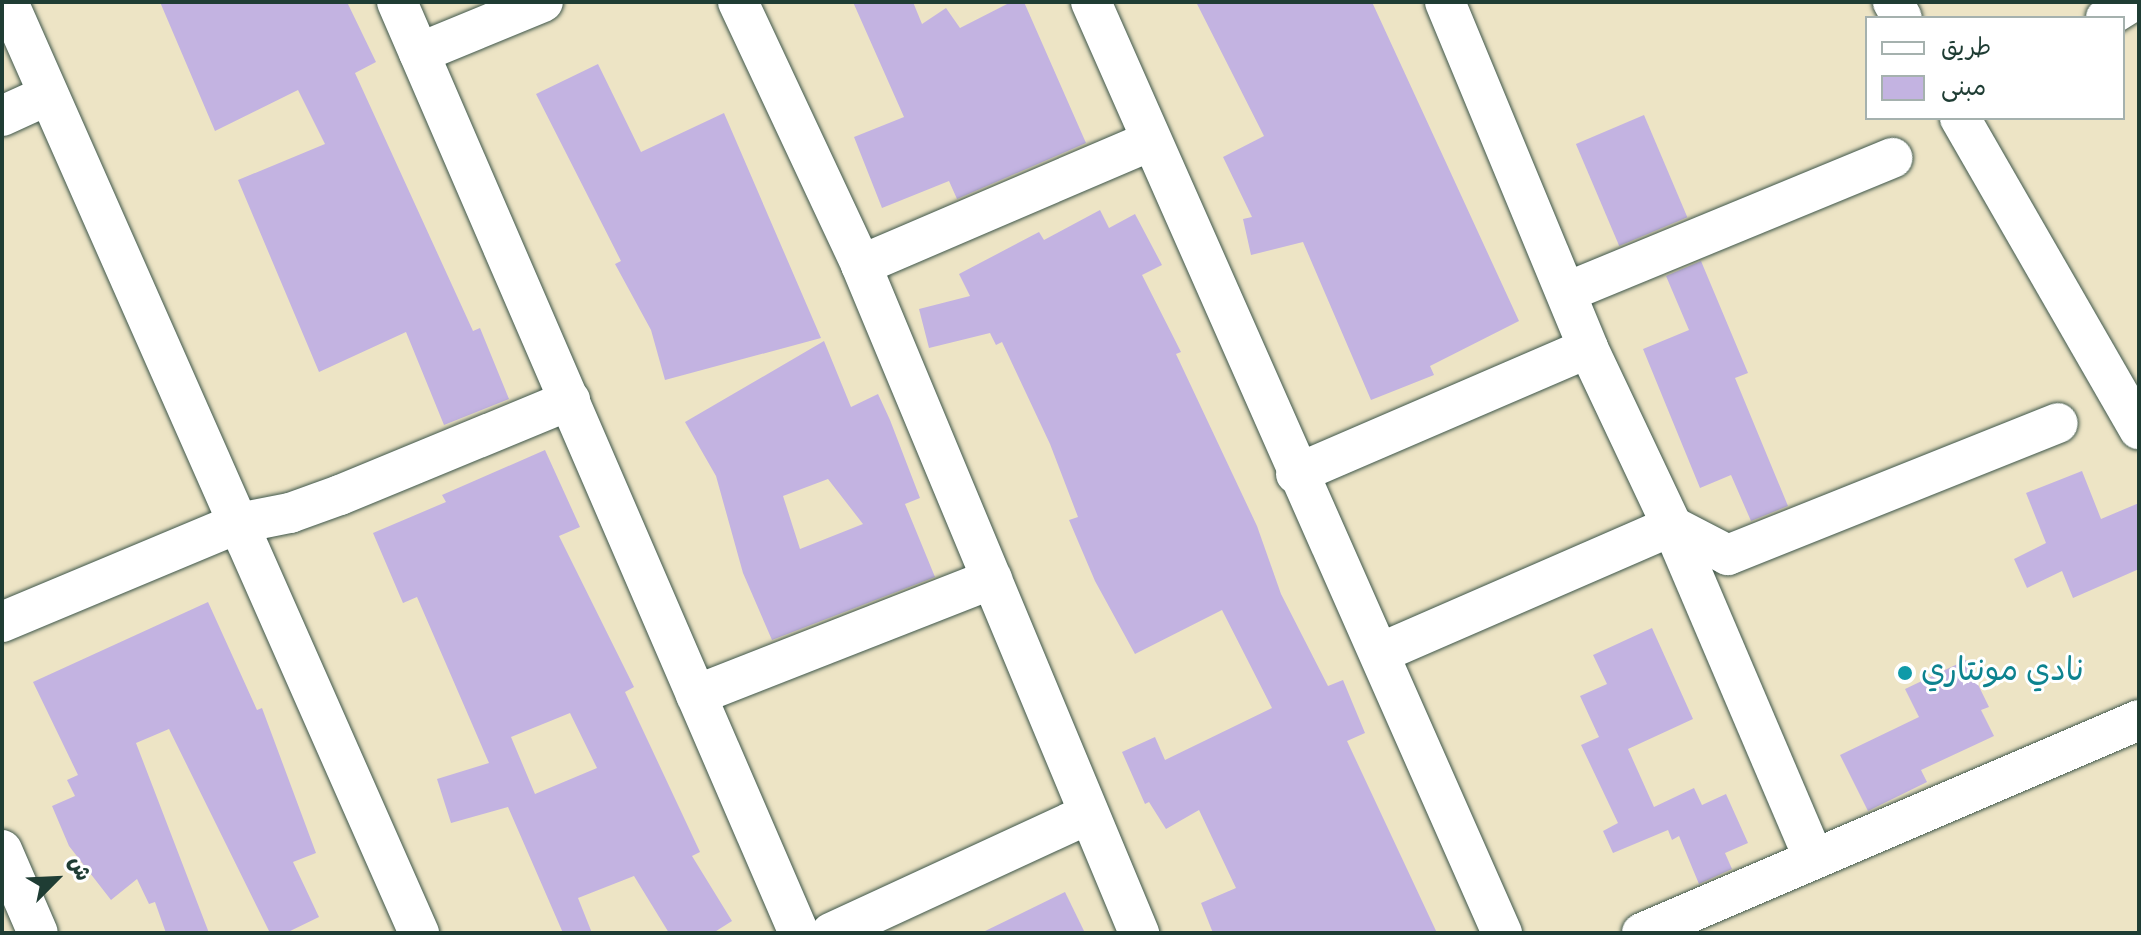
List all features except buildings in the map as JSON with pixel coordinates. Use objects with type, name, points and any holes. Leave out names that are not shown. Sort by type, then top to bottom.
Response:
[{"type":"street","points":[[8,2],[419,933]]},
{"type":"street","points":[[397,2],[799,933]]},
{"type":"street","points":[[419,53],[543,2]]},
{"type":"street","points":[[738,2],[861,265],[1139,933]]},
{"type":"street","points":[[1091,2],[1296,474],[1380,653],[1502,933]]},
{"type":"street","points":[[1445,2],[1588,348],[1672,526],[1813,857]]},
{"type":"street","points":[[2109,16],[2132,2]]},
{"type":"street","points":[[2,116],[48,95]]},
{"type":"street","points":[[1961,120],[2139,429]]},
{"type":"street","points":[[861,265],[1150,141]]},
{"type":"street","points":[[1567,292],[1892,158]]},
{"type":"street","points":[[1296,474],[1588,348]]},
{"type":"street","points":[[2,622],[239,523],[315,504],[570,400]]},
{"type":"street","points":[[1672,526],[1728,555],[2058,423]]},
{"type":"street","points":[[1380,653],[1672,526]]},
{"type":"street","points":[[696,695],[992,579]]},
{"type":"street","points":[[1642,933],[1813,857],[2139,720]]},
{"type":"street","points":[[831,933],[1088,814]]},
{"type":"street","points":[[2,850],[38,933]]},
{"type":"place","name":"نادي مونتاري","points":[[1905,673]]}]
